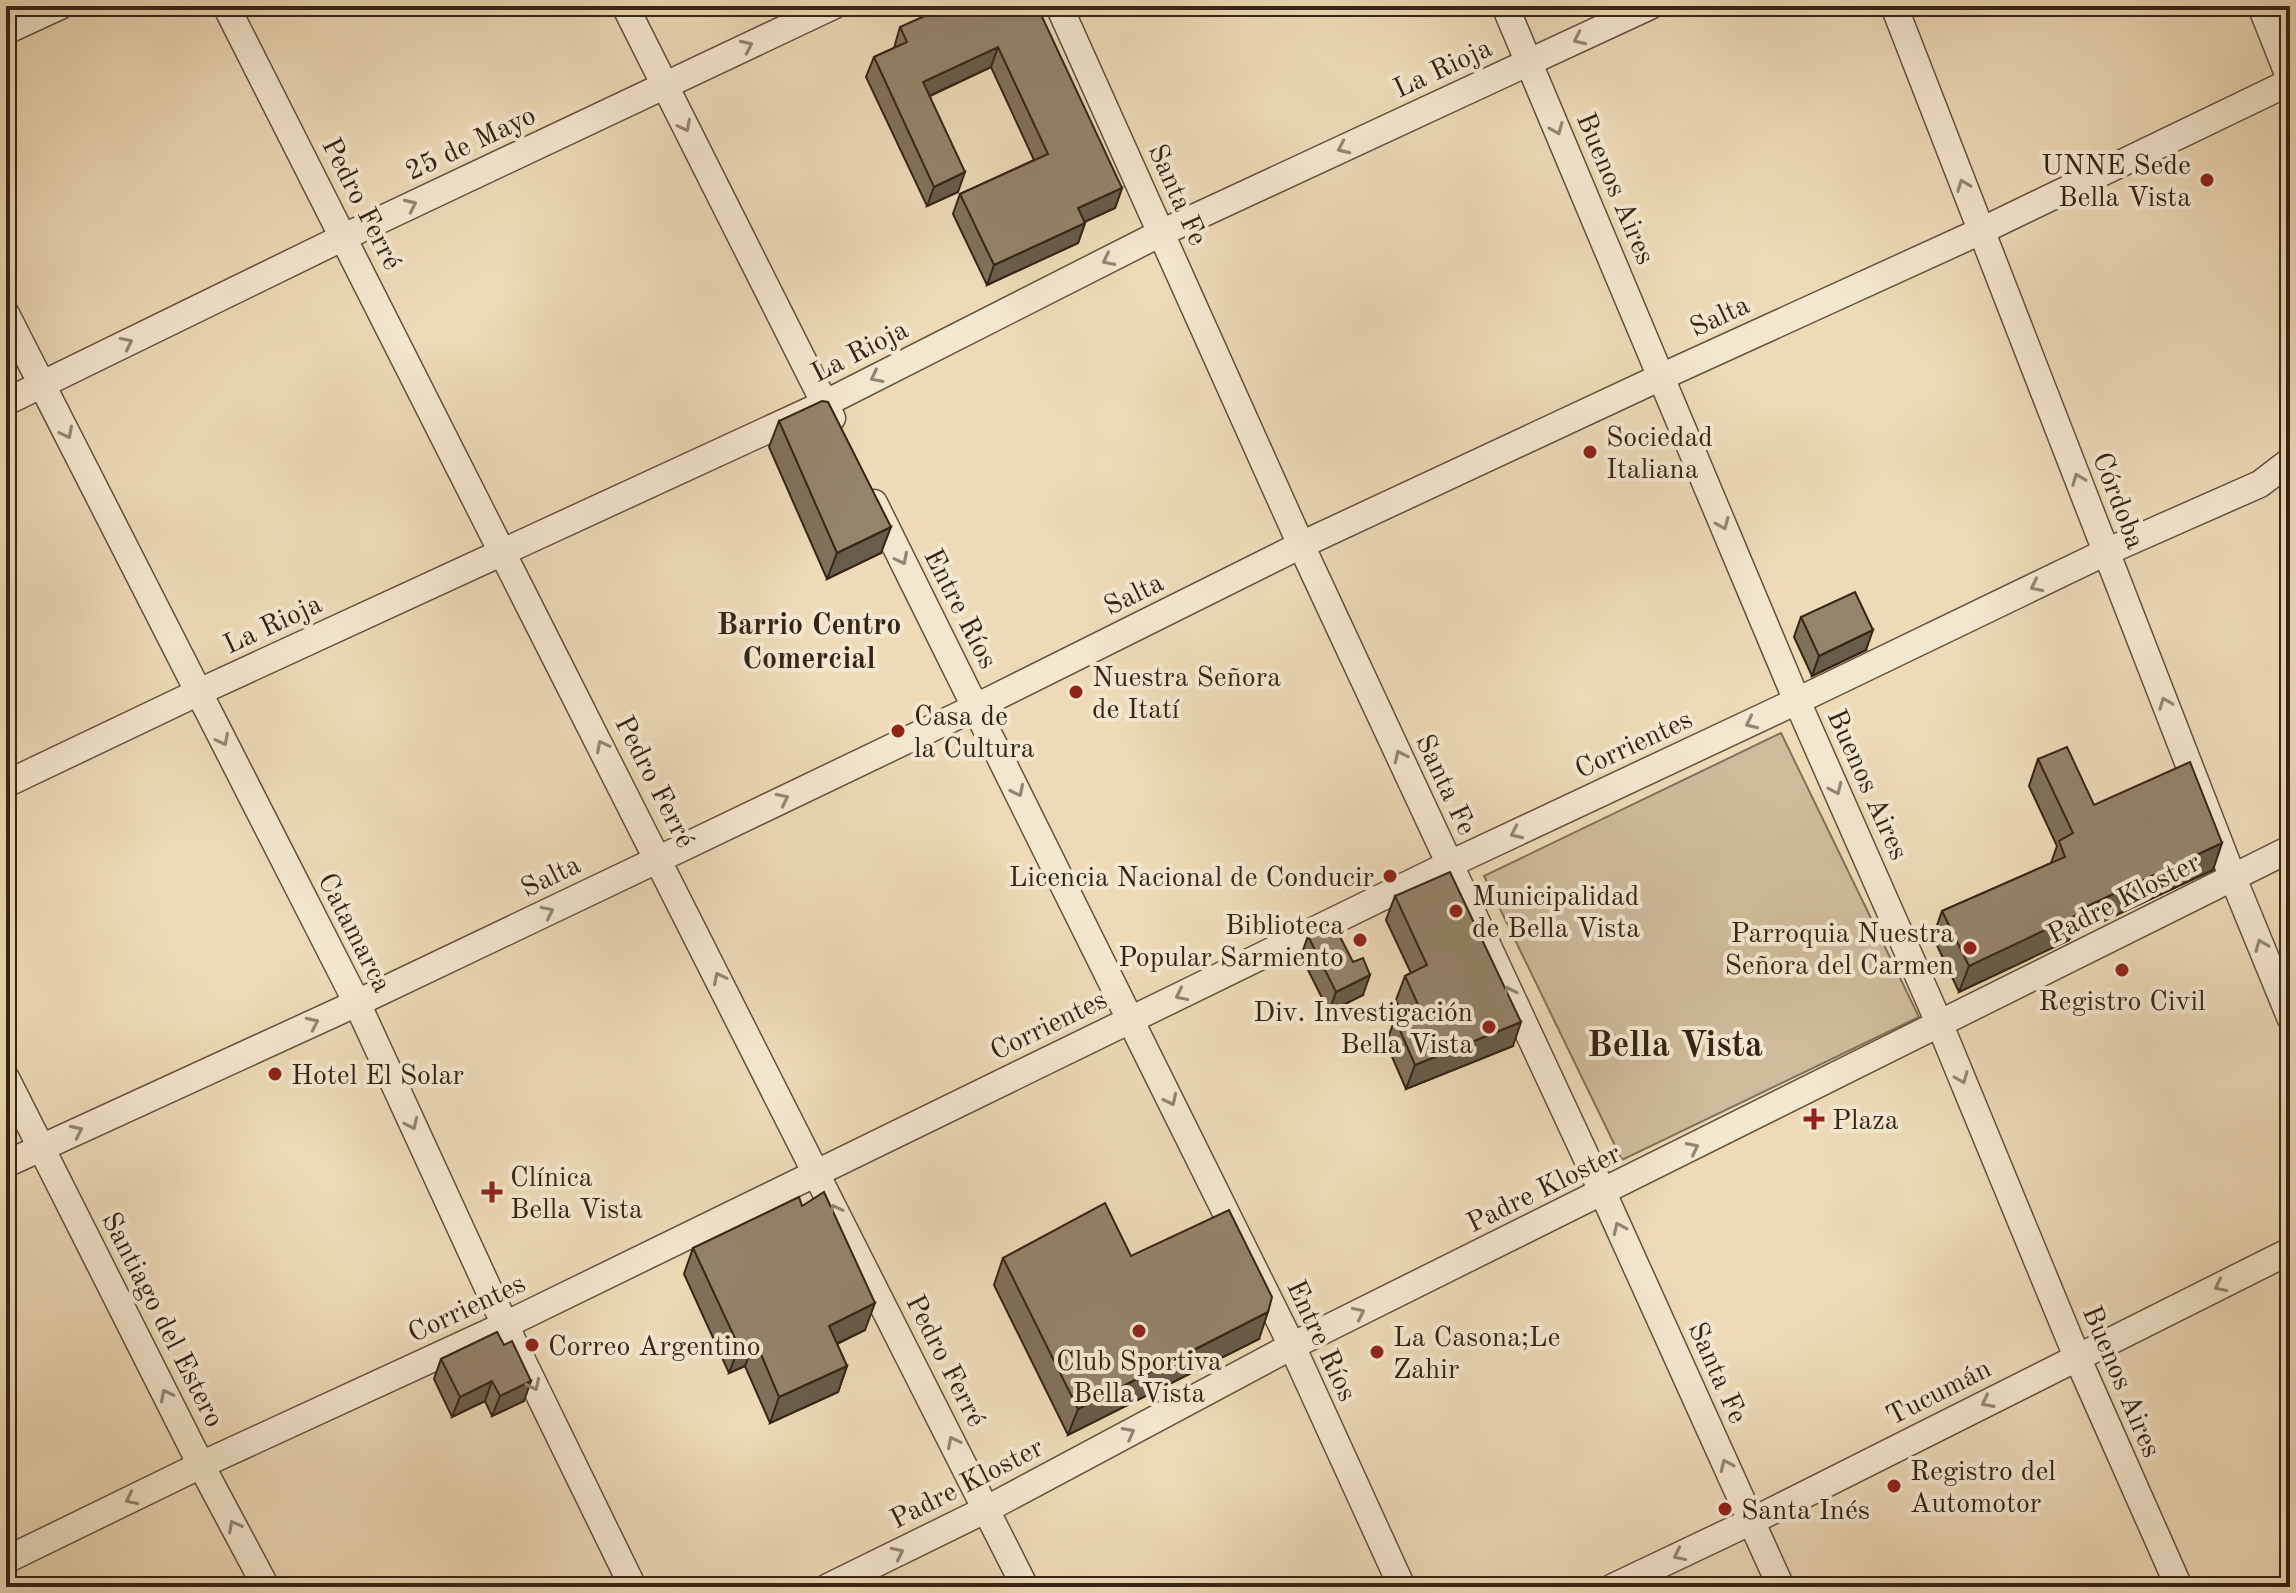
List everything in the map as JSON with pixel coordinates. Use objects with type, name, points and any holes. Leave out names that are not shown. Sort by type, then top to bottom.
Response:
[{"type":"street","points":[[6,31],[60,6]]},
{"type":"street","name":"Pedro Ferré","points":[[226,6],[1025,1587]]},
{"type":"street","points":[[625,6],[845,445]]},
{"type":"street","name":"25 de Mayo","points":[[6,402],[344,237],[833,6]]},
{"type":"street","name":"Santa Fe","points":[[1059,6],[1301,545],[1603,1193],[1781,1587]]},
{"type":"street","name":"Buenos Aires","points":[[1505,6],[1797,701],[1940,1025],[2077,1357],[2179,1587]]},
{"type":"street","name":"La Rioja","points":[[6,784],[824,404],[1161,233],[1650,6]]},
{"type":"street","name":"Córdoba","points":[[1894,6],[2290,1017]]},
{"type":"street","points":[[2261,6],[2290,81]]},
{"type":"street","name":"Salta","points":[[6,1164],[357,1003],[976,707],[1301,545],[1981,231],[2290,81]]},
{"type":"street","name":"Catamarca","points":[[6,314],[357,1003],[505,1325],[633,1587]]},
{"type":"street","name":"Corrientes","points":[[6,1560],[201,1465],[505,1325],[1450,864],[2106,552],[2260,484],[2290,461]]},
{"type":"street","name":"Entre Ríos","points":[[866,486],[1292,1346],[1402,1587]]},
{"type":"street","name":"Padre Kloster","points":[[828,1587],[987,1509],[1292,1346],[2290,849]]},
{"type":"street","name":"Santiago del Estero","points":[[6,1078],[266,1587]]},
{"type":"street","name":"Tucumán","points":[[1613,1587],[1752,1521],[2290,1251]]},
{"type":"shaded area","points":[[1781,733],[1919,1017],[1622,1160],[1484,876]]},
{"type":"building","points":[[947,6],[984,6],[986,10],[994,6],[1037,6],[1122,188],[1078,208],[1085,223],[994,265],[960,194],[1048,154],[998,47],[923,82],[965,172],[934,187],[874,57],[907,42],[900,27]]},
{"type":"building","points":[[822,401],[828,402],[891,527],[837,553],[779,421]]},
{"type":"building","points":[[1855,592],[1873,630],[1819,656],[1801,617]]},
{"type":"building","points":[[2067,747],[2094,805],[2190,762],[2222,843],[1969,966],[1942,911],[2065,857],[2059,841],[2073,833],[2038,759]]},
{"type":"building","points":[[1450,872],[1521,1022],[1415,1065],[1395,1019],[1420,1009],[1405,976],[1427,965],[1395,896]]},
{"type":"building","points":[[1333,923],[1353,962],[1363,958],[1370,975],[1336,992],[1308,936]]},
{"type":"building","points":[[824,1192],[875,1303],[829,1326],[847,1366],[779,1397],[755,1340],[739,1347],[693,1248],[799,1197],[802,1206]]},
{"type":"building","name":"Club Sportiva Bella Vista","points":[[1105,1203],[1131,1256],[1229,1210],[1272,1297],[1268,1312],[1078,1409],[1003,1258]]},
{"type":"building","points":[[497,1332],[504,1345],[512,1341],[531,1381],[500,1396],[492,1381],[460,1397],[441,1359]]},
{"type":"place","name":"UNNE Sede Bella Vista","points":[[2207,180]]},
{"type":"place","name":"Sociedad Italiana","points":[[1590,452]]},
{"type":"place","name":"Nuestra Señora de Itatí","points":[[1076,692]]},
{"type":"place","name":"Casa de la Cultura","points":[[898,731]]},
{"type":"place","name":"Licencia Nacional de Conducir","points":[[1390,876]]},
{"type":"place","name":"Municipalidad de Bella Vista","points":[[1456,911]]},
{"type":"place","name":"Biblioteca Popular Sarmiento","points":[[1360,940]]},
{"type":"place","name":"Parroquia Nuestra Señora del Carmen","points":[[1970,948]]},
{"type":"place","name":"Registro Civil","points":[[2122,970]]},
{"type":"place","name":"Div. Investigación Bella Vista","points":[[1489,1027]]},
{"type":"place","name":"Hotel El Solar","points":[[275,1074]]},
{"type":"place","name":"Plaza","points":[[1814,1119]]},
{"type":"place","name":"Clínica Bella Vista","points":[[492,1192]]},
{"type":"place","name":"Club Sportiva Bella Vista","points":[[1139,1331]]},
{"type":"place","name":"Correo Argentino","points":[[532,1345]]},
{"type":"place","name":"La Casona;Le Zahir","points":[[1377,1352]]},
{"type":"place","name":"Registro del Automotor","points":[[1894,1486]]},
{"type":"place","name":"Santa Inés","points":[[1725,1509]]},
{"type":"district","name":"Barrio Centro Comercial","points":[[809,641]]},
{"type":"district","name":"Bella Vista","points":[[1675,1043]]}]
